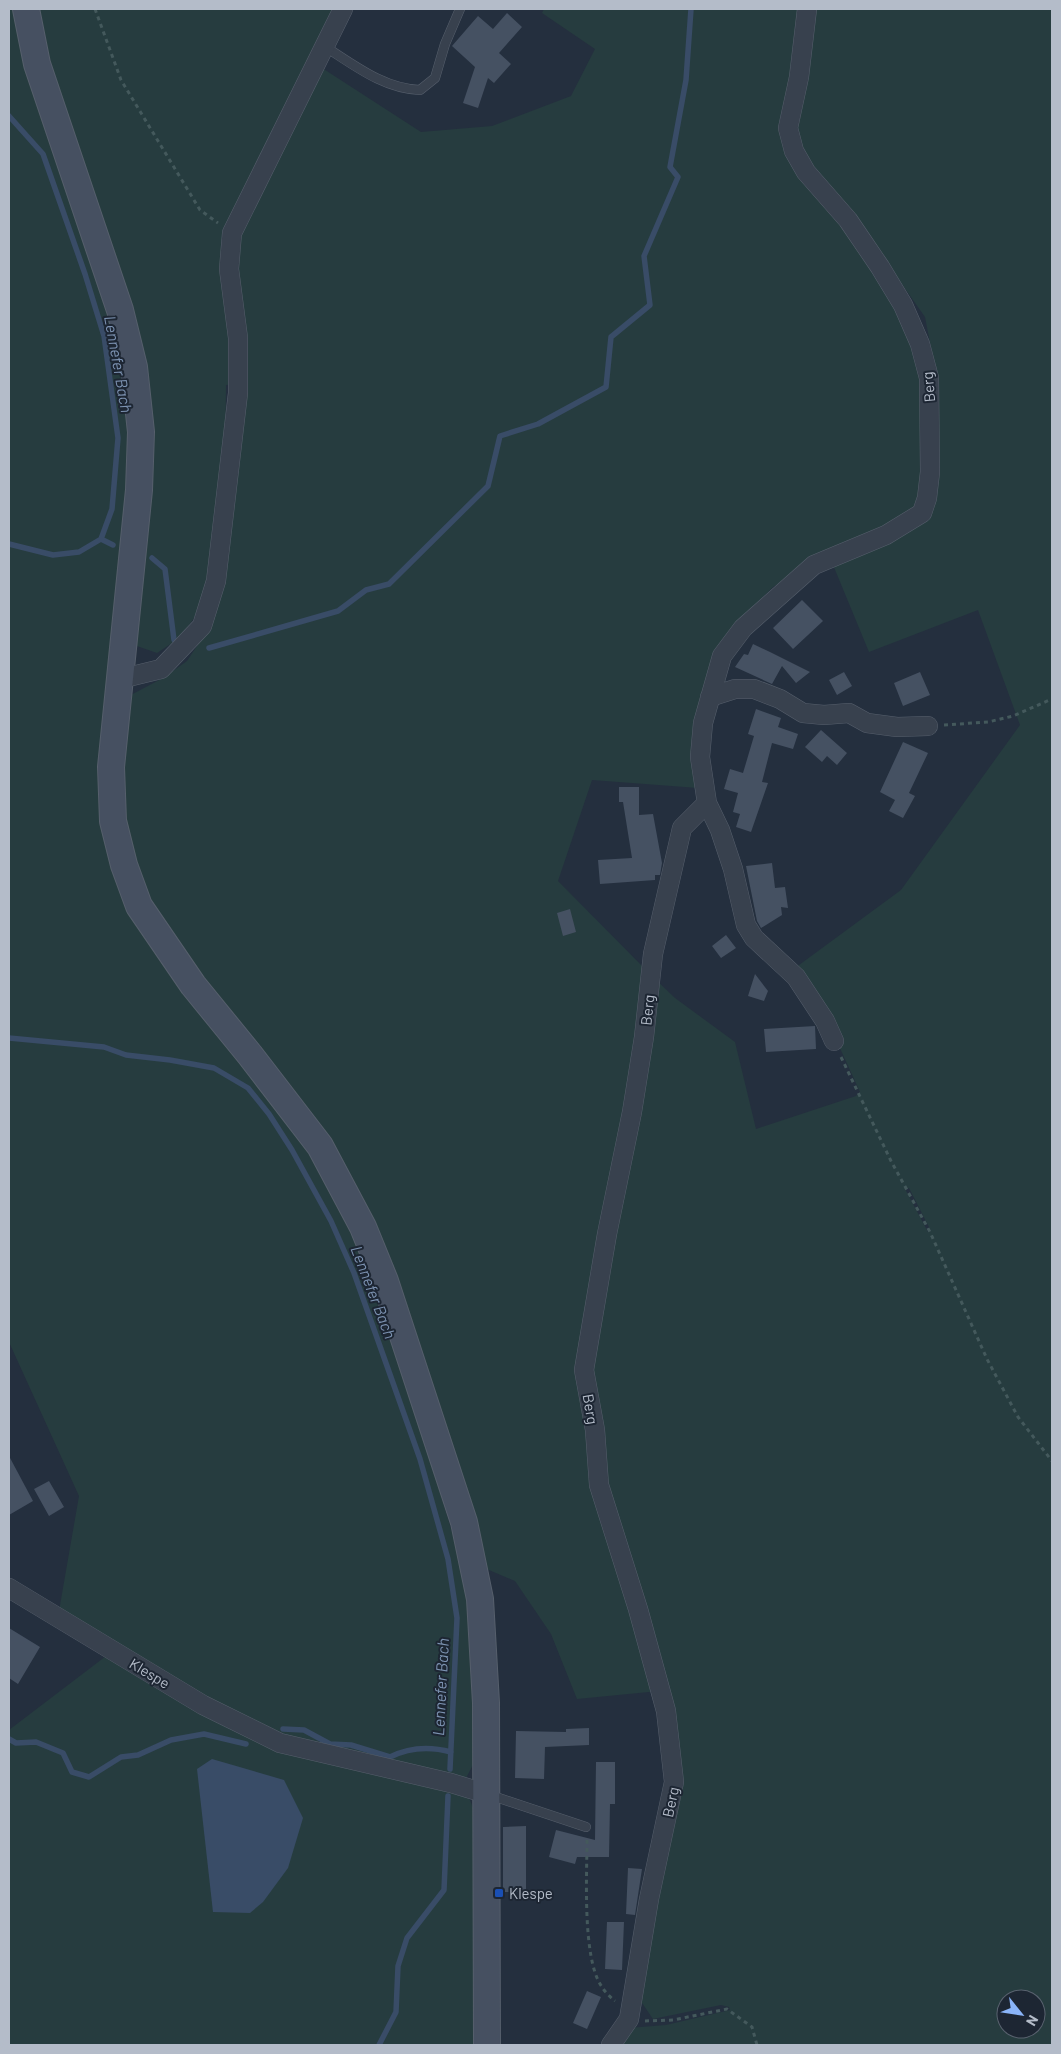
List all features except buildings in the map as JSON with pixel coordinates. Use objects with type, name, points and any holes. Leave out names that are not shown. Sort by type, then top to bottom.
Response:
[{"type":"main road","points":[[26,9],[37,64],[120,310],[134,367],[141,432],[139,490],[111,767],[112,821],[124,865],[140,906],[193,985],[320,1146],[363,1227],[385,1281],[464,1522],[480,1599],[486,1703],[488,1794],[487,2045]]},
{"type":"street","points":[[120,679],[161,669],[202,626],[216,581],[238,393],[238,338],[228,269],[232,233],[343,9]]},
{"type":"street","name":"Berg","points":[[807,9],[799,77],[788,128],[794,151],[806,172],[848,220],[880,267],[903,305],[920,344],[929,378],[930,472],[927,498],[922,513],[911,521],[886,535],[814,565],[743,628],[722,656],[703,723],[700,757],[706,802],[720,830],[733,869],[746,925],[754,938],[796,977],[825,1020],[834,1041]]},
{"type":"street","points":[[710,697],[735,689],[754,689],[780,699],[803,713],[824,715],[849,713],[867,724],[897,727],[928,726]]},
{"type":"street","name":"Berg","points":[[611,2045],[629,2019],[649,1899],[674,1782],[666,1711],[638,1609],[599,1485],[595,1430],[584,1370],[607,1234],[632,1112],[644,1037],[653,954],[682,828],[706,802]]},
{"type":"street","name":"Klespe","points":[[9,1588],[204,1705],[280,1743],[451,1783],[488,1794]]},
{"type":"lane","points":[[324,46],[380,80],[402,90],[420,90],[435,78],[445,44],[460,9]]},
{"type":"lane","name":"Klespe","points":[[488,1794],[586,1827]]},
{"type":"path","points":[[96,9],[121,80],[195,202],[200,210],[232,233]]},
{"type":"path","points":[[928,726],[988,722],[1012,716],[1052,700]]},
{"type":"path","points":[[834,1041],[891,1161],[930,1232],[987,1359],[1018,1417],[1052,1461]]},
{"type":"path","points":[[586,1827],[588,1885],[585,1910],[592,1958],[601,1986],[629,2019],[650,2022],[673,2020],[727,2010],[752,2027],[757,2045]]},
{"type":"green space","points":[[9,9],[341,9],[319,66],[421,132],[492,126],[571,96],[595,49],[542,13],[544,9],[798,9],[784,130],[858,243],[906,323],[926,400],[918,510],[810,563],[773,587],[746,614],[724,642],[698,788],[592,780],[558,881],[647,971],[640,1044],[584,1330],[603,1495],[659,1691],[577,1699],[551,1634],[515,1581],[482,1567],[393,1272],[182,951],[141,892],[122,811],[127,697],[163,678],[187,661],[211,625],[247,384],[226,385],[225,473],[209,596],[181,637],[157,653],[134,645],[119,573],[123,893],[317,1162],[376,1280],[471,1595],[475,1761],[466,1778],[330,1752],[237,1718],[59,1611],[79,1496],[9,1342]]},
{"type":"green space","points":[[812,9],[1052,9],[1052,2045],[612,2045],[628,2028],[666,2025],[730,2010],[729,2007],[721,2005],[653,2019],[638,1997],[679,1783],[618,1538],[589,1380],[653,977],[675,998],[735,1042],[756,1129],[856,1096],[860,1092],[827,1020],[795,968],[901,890],[1020,725],[978,610],[869,652],[831,560],[925,517],[935,368],[925,317],[882,256],[808,167],[793,128]],"holes":[[[909,1188],[931,1231],[928,1232],[905,1189]]]},
{"type":"green space","points":[[110,1653],[230,1724],[468,1795],[475,1813],[475,2045],[9,2045],[9,1730]]},
{"type":"water","points":[[212,1759],[284,1780],[303,1818],[288,1868],[263,1902],[250,1913],[213,1912],[197,1769]]},
{"type":"waterway","points":[[209,648],[338,611],[366,590],[389,584],[488,486],[500,436],[538,424],[606,387],[611,337],[650,305],[644,256],[678,177],[670,167],[686,80],[691,9]]},
{"type":"waterway","name":"Lennefer Bach","points":[[9,116],[43,154],[85,274],[104,336],[118,438],[112,509],[101,539],[79,552],[53,555],[9,544]]},
{"type":"waterway","points":[[101,539],[113,545]]},
{"type":"waterway","points":[[152,558],[165,569],[174,640]]},
{"type":"waterway","name":"Lennefer Bach","points":[[9,1038],[104,1047],[126,1055],[214,1068],[248,1088],[269,1114],[292,1150],[331,1221],[354,1273],[420,1459],[448,1559],[457,1618],[450,1769]]},
{"type":"waterway","points":[[283,1729],[304,1730],[330,1744],[351,1745],[390,1757],[420,1748],[451,1752]]},
{"type":"waterway","points":[[9,1739],[16,1743],[36,1742],[63,1753],[72,1772],[89,1777],[121,1757],[138,1755],[171,1740],[204,1734],[246,1744]]},
{"type":"waterway","name":"Lennefer Bach","points":[[379,2045],[396,2012],[398,1966],[407,1938],[444,1890],[448,1796]]},
{"type":"place","name":"Klespe","points":[[499,1893]]}]
